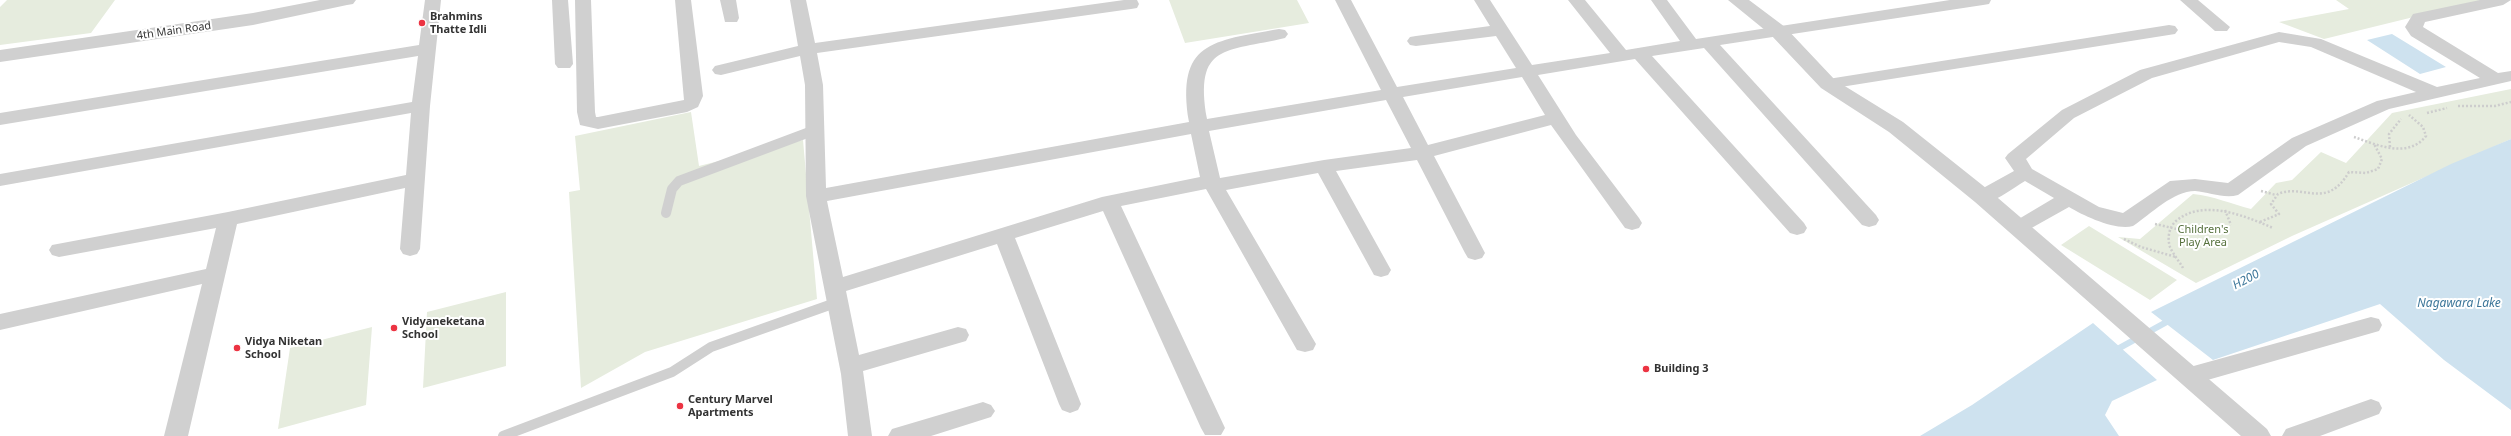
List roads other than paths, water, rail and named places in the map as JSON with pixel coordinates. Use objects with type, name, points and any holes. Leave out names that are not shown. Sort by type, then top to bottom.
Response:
[{"type":"street","name":"4th Main Road","points":[[0,56],[253,19],[347,0]]},
{"type":"street","points":[[410,249],[421,106],[433,0]]},
{"type":"street","points":[[560,0],[564,64]]},
{"type":"street","points":[[583,0],[586,112],[587,120],[598,123],[687,106],[692,103],[694,96],[683,0]]},
{"type":"street","points":[[728,0],[731,18]]},
{"type":"street","points":[[798,0],[814,85],[816,196],[850,366],[860,436]]},
{"type":"street","points":[[1343,0],[1393,94],[1420,153],[1475,253]]},
{"type":"street","points":[[1482,0],[1569,139],[1632,223]]},
{"type":"street","points":[[1576,0],[1631,55],[1797,228]]},
{"type":"street","points":[[1659,0],[1869,220]]},
{"type":"street","points":[[1737,0],[1778,31],[1828,84],[1896,127],[1983,197],[2258,436]]},
{"type":"street","points":[[816,196],[1197,126],[1631,55],[1699,42],[1983,0]]},
{"type":"street","points":[[2188,0],[2221,27]]},
{"type":"street","points":[[2503,0],[2419,18],[2415,22],[2414,27],[2417,32],[2503,77]]},
{"type":"street","points":[[721,70],[807,49],[1131,4]]},
{"type":"street","points":[[1416,41],[1501,30]]},
{"type":"street","points":[[1828,84],[2169,30]]},
{"type":"street","points":[[1279,34],[1223,46],[1202,59],[1196,74],[1197,126],[1213,183],[1305,344]]},
{"type":"street","points":[[2435,93],[2315,43],[2279,37],[2146,74],[2068,114],[2015,158],[2025,172],[2069,198],[2100,214],[2126,220],[2131,218],[2163,193],[2177,186],[2194,185],[2231,190],[2299,142],[2390,103],[2435,93],[2503,77]]},
{"type":"street","points":[[0,119],[427,49]]},
{"type":"street","points":[[0,180],[421,106]]},
{"type":"street","points":[[836,295],[1004,235],[1108,202],[1213,183],[1420,153],[1556,118]]},
{"type":"street","points":[[1324,166],[1381,270]]},
{"type":"street","points":[[1983,197],[2025,172]]},
{"type":"street","points":[[59,250],[228,219],[416,179]]},
{"type":"street","points":[[2019,228],[2069,198]]},
{"type":"street","points":[[1108,202],[1212,428]]},
{"type":"street","points":[[176,436],[228,219]]},
{"type":"street","points":[[1004,235],[1070,404]]},
{"type":"street","points":[[0,322],[215,274]]},
{"type":"street","points":[[2190,376],[2371,325]]},
{"type":"street","points":[[850,366],[958,335]]},
{"type":"street","points":[[2294,436],[2371,408]]},
{"type":"street","points":[[900,436],[983,411]]},
{"type":"lane","points":[[666,213],[672,189],[679,181],[815,130]]},
{"type":"lane","points":[[503,436],[672,372],[711,347],[836,295]]},
{"type":"water","points":[[2392,34],[2446,67],[2420,74],[2367,40]]},
{"type":"water","name":"Nagawara Lake","points":[[2511,139],[2511,410],[2444,360],[2380,304],[2213,360],[2151,312],[2451,164]]},
{"type":"water","points":[[2093,323],[2157,380],[2112,401],[2105,415],[2119,436],[1920,436],[1972,405]]},
{"type":"waterway","name":"H200","points":[[2114,351],[2172,319]]},
{"type":"place","name":"Brahmins Thatte Idli","points":[[422,23]]},
{"type":"place","name":"Vidyaneketana School","points":[[394,328]]},
{"type":"place","name":"Vidya Niketan School","points":[[237,348]]},
{"type":"place","name":"Building 3","points":[[1646,369]]},
{"type":"place","name":"Century Marvel Apartments","points":[[680,406]]},
{"type":"park label","name":"Children's Play Area","points":[[2203,236]]}]
